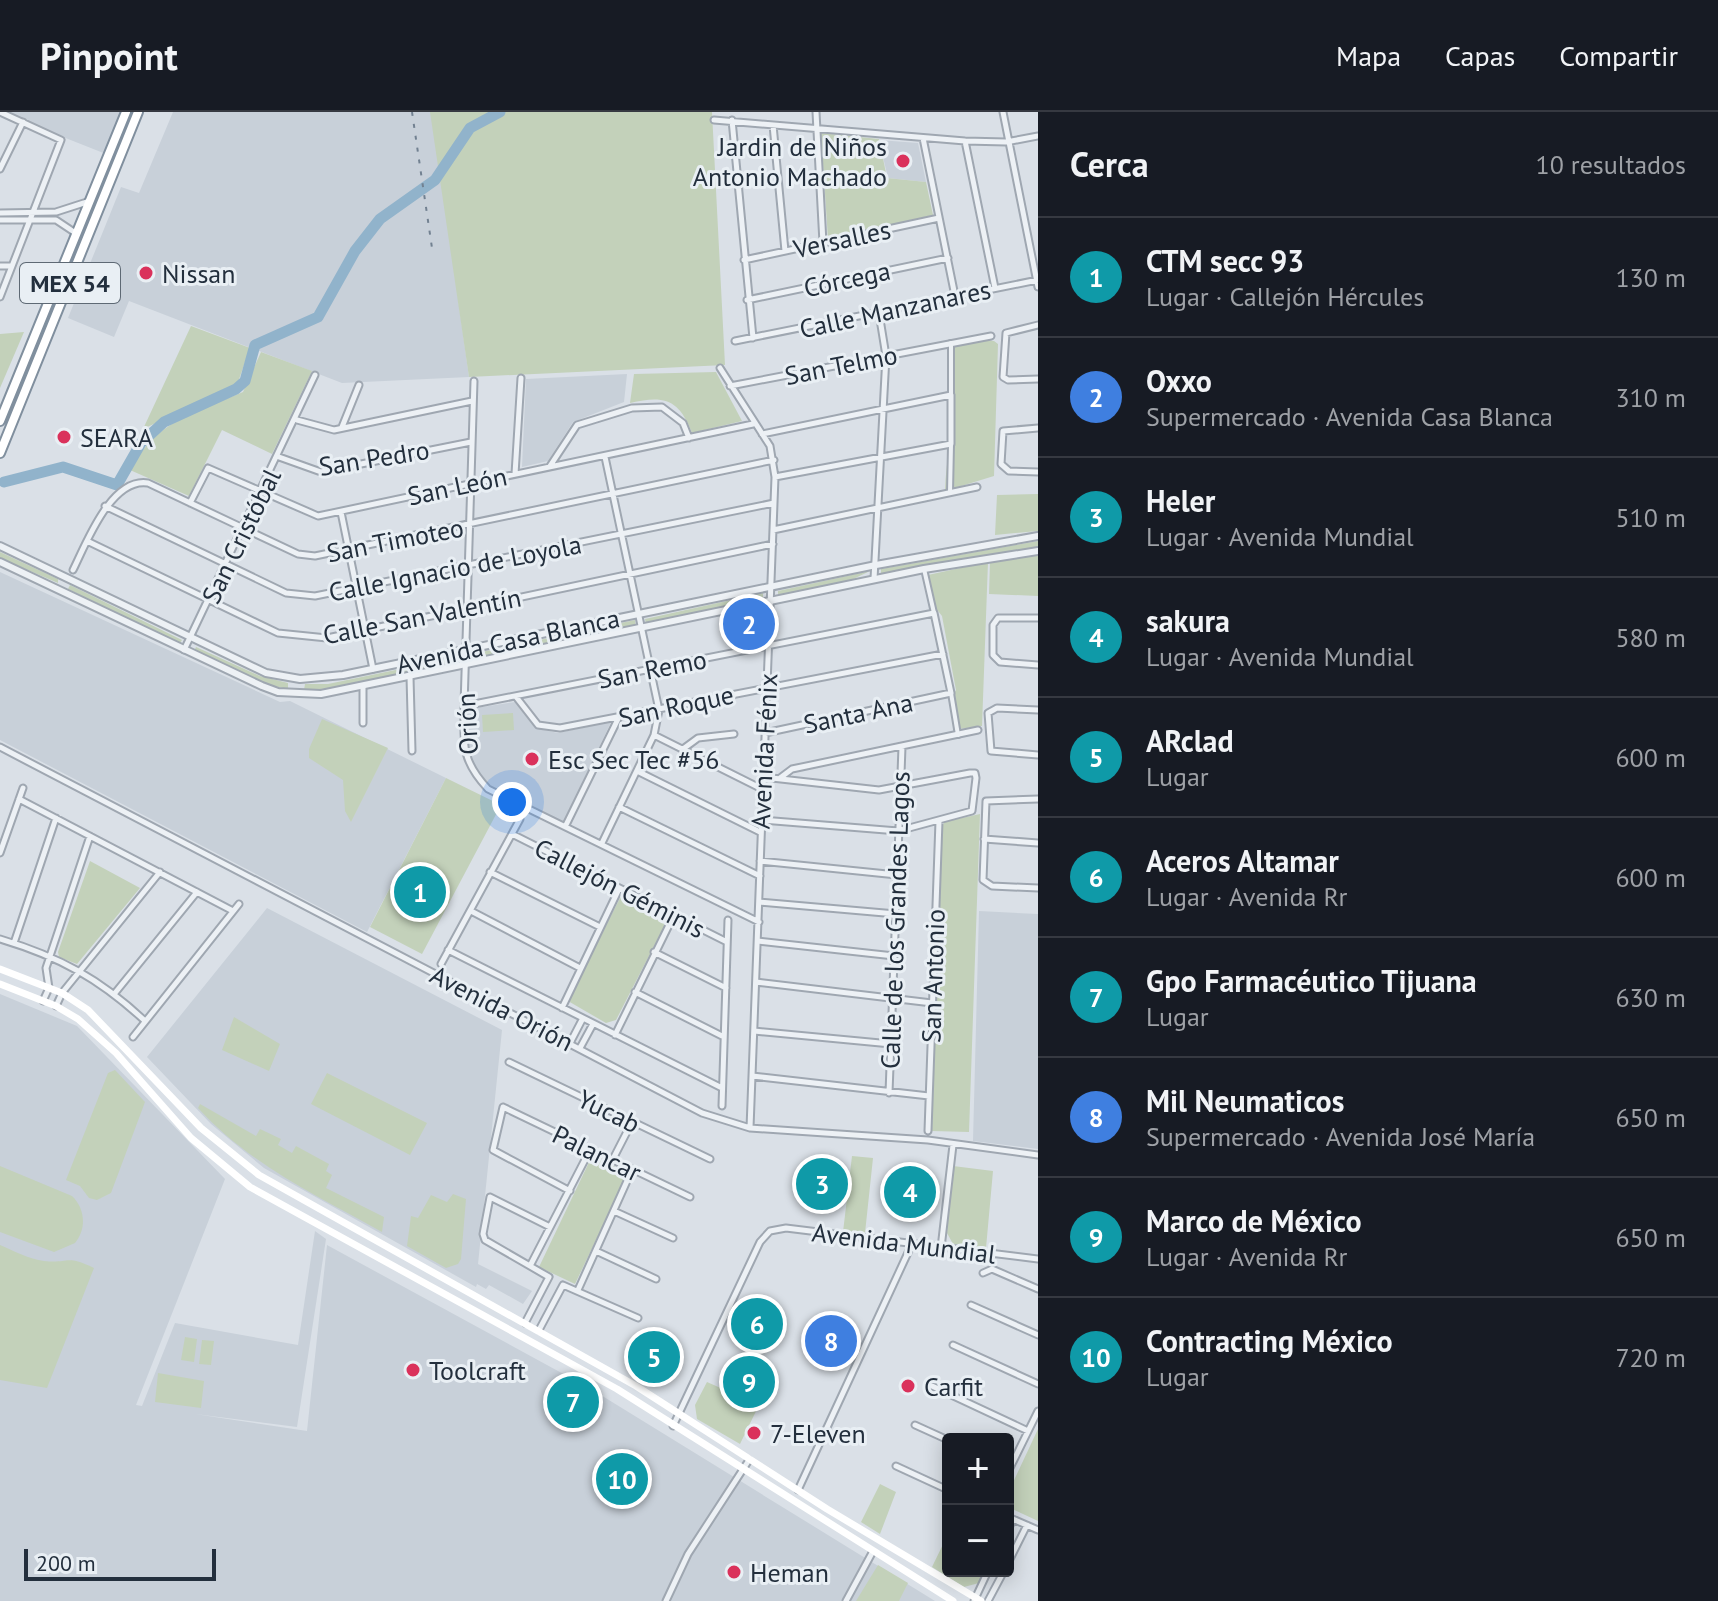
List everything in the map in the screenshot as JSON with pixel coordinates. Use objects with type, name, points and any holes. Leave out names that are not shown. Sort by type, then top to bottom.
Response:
[{"type":"highway","name":"MEX 54","points":[[0,421],[74,232],[126,112]]},
{"type":"highway","name":"MEX 54","points":[[0,453],[138,112]]},
{"type":"main road","points":[[0,969],[62,993],[93,1014],[201,1128],[259,1175],[539,1330],[680,1413],[798,1491],[977,1600]]},
{"type":"main road","points":[[0,984],[56,1006],[101,1038],[191,1138],[250,1187],[607,1384],[953,1601]]},
{"type":"main road","points":[[359,1247],[365,1240],[390,1247]]},
{"type":"street","points":[[0,112],[58,136],[61,143],[0,297]]},
{"type":"street","points":[[816,112],[823,243]]},
{"type":"street","points":[[1003,112],[1006,142],[1038,282]]},
{"type":"street","points":[[714,120],[965,141],[1006,142],[1038,136]]},
{"type":"street","points":[[732,120],[753,338]]},
{"type":"street","points":[[0,169],[23,122]]},
{"type":"street","points":[[773,125],[785,251]]},
{"type":"street","points":[[923,138],[955,296]]},
{"type":"street","points":[[965,141],[995,288]]},
{"type":"street","points":[[0,213],[68,210],[87,202]]},
{"type":"street","name":"Versalles","points":[[744,260],[939,218]]},
{"type":"street","points":[[0,220],[56,220],[74,232]]},
{"type":"street","name":"Córcega","points":[[747,300],[948,258]]},
{"type":"street","points":[[0,266],[12,266]]},
{"type":"street","name":"Calle Manzanares","points":[[735,341],[1038,282]]},
{"type":"street","points":[[874,580],[886,356],[879,313]]},
{"type":"street","points":[[1038,325],[1006,333],[1003,375],[1008,380],[1038,379]]},
{"type":"street","name":"San Telmo","points":[[730,386],[991,336]]},
{"type":"street","points":[[950,494],[951,343]]},
{"type":"street","name":"Avenida Fénix","points":[[720,368],[762,434],[774,460],[775,477],[750,1128]]},
{"type":"street","name":"San Cristóbal","points":[[184,651],[297,420],[315,375]]},
{"type":"street","points":[[515,474],[521,378]]},
{"type":"street","name":"Orión","points":[[474,381],[464,752],[476,776],[488,789],[759,922]]},
{"type":"street","points":[[342,428],[359,385]]},
{"type":"street","points":[[762,434],[951,395]]},
{"type":"street","points":[[297,420],[324,430],[472,401]]},
{"type":"street","points":[[549,467],[577,425],[632,408],[662,407],[683,423],[689,438]]},
{"type":"street","name":"San León","points":[[190,503],[208,468],[309,514],[341,512],[753,424]]},
{"type":"street","points":[[1038,428],[1003,431],[1001,464],[1005,470],[1038,472]]},
{"type":"street","name":"San Pedro","points":[[279,457],[321,472],[471,442]]},
{"type":"street","points":[[775,477],[951,444]]},
{"type":"street","points":[[602,843],[654,735],[659,710],[605,457]]},
{"type":"street","name":"San Timoteo","points":[[73,570],[105,506],[132,485],[142,482],[305,556],[349,550],[774,460]]},
{"type":"street","points":[[773,530],[977,487]]},
{"type":"street","name":"Calle Ignacio de Loyola","points":[[105,506],[286,593],[315,596],[774,503]]},
{"type":"street","points":[[341,512],[373,669]]},
{"type":"street","name":"Avenida Casa Blanca","points":[[0,546],[266,673],[300,679],[330,678],[876,565],[1038,536]]},
{"type":"street","name":"Calle San Valentín","points":[[87,541],[289,635],[327,638],[773,544]]},
{"type":"street","name":"Avenida Casa Blanca","points":[[0,562],[269,689],[298,694],[363,687],[924,569],[1038,551]]},
{"type":"street","points":[[924,569],[958,735]]},
{"type":"street","points":[[60,591],[66,579]]},
{"type":"street","name":"San Remo","points":[[464,706],[934,613]]},
{"type":"street","points":[[1038,618],[998,618],[993,625],[993,655],[1000,662],[1038,665]]},
{"type":"street","name":"San Roque","points":[[516,697],[538,725],[546,729],[618,719],[767,686],[943,654]]},
{"type":"street","points":[[410,677],[412,751]]},
{"type":"street","points":[[298,694],[300,679]]},
{"type":"street","points":[[363,687],[363,723]]},
{"type":"street","name":"Santa Ana","points":[[765,733],[951,693]]},
{"type":"street","points":[[1038,710],[997,708],[988,713],[991,751],[1038,755]]},
{"type":"street","points":[[566,825],[618,719]]},
{"type":"street","points":[[780,778],[792,769],[978,730]]},
{"type":"street","points":[[683,749],[698,738],[734,734]]},
{"type":"street","points":[[654,735],[762,789]]},
{"type":"street","name":"Avenida Orión","points":[[0,747],[702,1113],[750,1128],[1038,1155]]},
{"type":"street","name":"Calle de los Grandes Lagos","points":[[889,1093],[902,747]]},
{"type":"street","points":[[637,771],[760,832]]},
{"type":"street","points":[[761,820],[898,831],[972,811],[975,773],[900,789],[868,790],[763,777]]},
{"type":"street","points":[[0,853],[23,788]]},
{"type":"street","points":[[19,799],[233,911]]},
{"type":"street","points":[[1038,799],[989,799],[985,804],[984,839],[984,883],[1038,888]]},
{"type":"street","points":[[619,807],[760,876]]},
{"type":"street","points":[[14,943],[56,818]]},
{"type":"street","points":[[441,964],[520,819]]},
{"type":"street","name":"San Antonio","points":[[928,1131],[939,821]]},
{"type":"street","name":"Callejón Géminis","points":[[512,834],[727,942]]},
{"type":"street","points":[[43,1001],[49,988],[45,971],[90,836]]},
{"type":"street","points":[[984,839],[1038,843]]},
{"type":"street","points":[[760,861],[897,875]]},
{"type":"street","points":[[56,1006],[62,993],[160,872]]},
{"type":"street","points":[[490,872],[600,927]]},
{"type":"street","points":[[562,1008],[619,889]]},
{"type":"street","points":[[115,993],[197,892]]},
{"type":"street","points":[[759,902],[896,914]]},
{"type":"street","points":[[133,1037],[239,904]]},
{"type":"street","points":[[471,911],[580,968]]},
{"type":"street","points":[[615,1035],[674,915]]},
{"type":"street","points":[[722,1106],[728,920]]},
{"type":"street","points":[[0,939],[82,970],[115,993],[145,1021]]},
{"type":"street","points":[[758,941],[894,956]]},
{"type":"street","points":[[448,950],[722,1088]]},
{"type":"street","points":[[654,952],[726,988]]},
{"type":"street","points":[[756,982],[932,1003]]},
{"type":"street","points":[[635,992],[724,1037]]},
{"type":"street","points":[[570,1043],[583,1018]]},
{"type":"street","points":[[580,1048],[593,1024]]},
{"type":"street","points":[[754,1031],[891,1044]]},
{"type":"street","name":"Yucab","points":[[509,1062],[710,1159]]},
{"type":"street","points":[[752,1076],[929,1096]]},
{"type":"street","name":"Palancar","points":[[570,1191],[493,1150],[499,1113],[506,1106],[690,1197]]},
{"type":"street","points":[[613,1159],[632,1122]]},
{"type":"street","points":[[941,1248],[953,1145]]},
{"type":"street","points":[[531,1264],[590,1150]]},
{"type":"street","points":[[578,1290],[632,1170]]},
{"type":"street","points":[[525,1323],[549,1277],[531,1264],[489,1244],[483,1234],[490,1197],[550,1227]]},
{"type":"street","points":[[614,1211],[673,1238]]},
{"type":"street","name":"Avenida Mundial","points":[[680,1413],[760,1242],[770,1231],[786,1228],[1038,1259]]},
{"type":"street","points":[[798,1491],[912,1244]]},
{"type":"street","points":[[596,1251],[656,1279]]},
{"type":"street","points":[[983,1273],[988,1269],[997,1270],[1038,1289]]},
{"type":"street","points":[[539,1330],[563,1285],[638,1318]]},
{"type":"street","points":[[971,1305],[1038,1335]]},
{"type":"street","points":[[953,1345],[1038,1384]]},
{"type":"street","points":[[932,1386],[1028,1431]]},
{"type":"street","points":[[1014,1460],[1038,1411]]},
{"type":"street","points":[[673,1426],[680,1413]]},
{"type":"street","points":[[915,1425],[942,1437]]},
{"type":"street","points":[[666,1601],[688,1554],[749,1460]]},
{"type":"street","points":[[896,1466],[942,1487]]},
{"type":"street","points":[[1014,1519],[1038,1530]]},
{"type":"street","points":[[1015,1550],[1027,1525]]},
{"type":"street","points":[[846,1601],[872,1553]]},
{"type":"street","points":[[977,1600],[986,1577]]},
{"type":"street","points":[[988,1601],[1001,1577]]},
{"type":"shaded area","points":[[0,112],[134,112],[116,158]]},
{"type":"shaded area","points":[[173,112],[432,112],[469,377],[342,383],[129,301],[114,337],[68,318],[121,187],[139,193]]},
{"type":"shaded area","name":"Jardin de Niños Antonio Machado","points":[[879,140],[918,143],[926,182],[888,178]]},
{"type":"shaded area","points":[[627,374],[624,402],[573,422],[548,461],[522,467],[526,379]]},
{"type":"shaded area","points":[[0,572],[280,702],[290,701],[446,778],[367,932],[0,740]]},
{"type":"shaded area","name":"Esc Sec Tec #56","points":[[515,702],[535,728],[558,733],[611,722],[564,822],[488,788],[469,763],[469,709]]},
{"type":"shaded area","points":[[267,908],[502,1030],[478,1264],[532,1291],[523,1304],[489,1285],[486,1289],[477,1284],[476,1287],[264,1168],[211,1124],[147,1057]]},
{"type":"shaded area","points":[[979,911],[1038,914],[1038,1149],[973,1141]]},
{"type":"shaded area","points":[[0,994],[77,1026],[225,1179],[136,1405],[142,1406],[175,1323],[298,1345],[315,1231],[326,1239],[297,1427],[195,1414],[307,1431],[327,1245],[591,1389],[935,1601],[0,1601]]},
{"type":"green space","points":[[430,112],[712,112],[725,365],[469,377]]},
{"type":"green space","points":[[821,133],[879,139],[887,178],[926,182],[933,215],[828,239]]},
{"type":"green space","points":[[191,326],[250,348],[237,385],[143,429]]},
{"type":"green space","points":[[24,332],[0,388],[0,334]]},
{"type":"green space","points":[[975,340],[998,344],[994,476],[945,491],[954,400],[948,393],[949,352],[956,344]]},
{"type":"green space","points":[[261,352],[312,371],[272,454],[222,430],[189,496],[130,470],[152,440],[178,420],[243,392]]},
{"type":"green space","points":[[716,372],[742,421],[692,433],[682,413],[669,402],[652,400],[630,403],[634,374]]},
{"type":"green space","points":[[1038,494],[1038,531],[995,535],[997,495]]},
{"type":"green space","points":[[1038,541],[1038,548],[881,575],[881,569]]},
{"type":"green space","points":[[0,552],[58,579],[58,583],[0,558]]},
{"type":"green space","points":[[1038,555],[1038,596],[989,594],[990,561]]},
{"type":"green space","points":[[988,562],[982,726],[959,729],[953,695],[956,690],[942,616],[934,606],[928,575]]},
{"type":"green space","points":[[870,571],[847,582],[778,596],[778,591]]},
{"type":"green space","points":[[70,585],[182,640],[180,643],[68,589]]},
{"type":"green space","points":[[763,593],[763,600],[646,624],[645,619]]},
{"type":"green space","points":[[635,620],[636,627],[472,661],[472,654]]},
{"type":"green space","points":[[196,647],[260,676],[288,683],[288,689],[265,684],[194,651]]},
{"type":"green space","points":[[458,657],[458,664],[337,688],[304,690],[305,684],[328,684]]},
{"type":"green space","points":[[513,713],[514,730],[483,732],[482,715]]},
{"type":"green space","points":[[322,719],[388,748],[351,822],[345,811],[343,780],[309,758],[309,749]]},
{"type":"green space","points":[[446,778],[501,805],[422,954],[370,927]]},
{"type":"green space","points":[[980,814],[969,1132],[932,1131],[942,828],[944,822]]},
{"type":"green space","points":[[90,861],[140,888],[77,964],[59,957],[58,952]]},
{"type":"green space","points":[[622,894],[668,919],[616,1020],[606,1023],[568,1001]]},
{"type":"green space","points":[[234,1017],[280,1044],[269,1071],[222,1050]]},
{"type":"green space","points":[[115,1070],[145,1102],[111,1193],[97,1200],[89,1198],[80,1186],[66,1180],[108,1073]]},
{"type":"green space","points":[[327,1073],[427,1123],[410,1155],[311,1104]]},
{"type":"green space","points":[[200,1104],[256,1136],[260,1129],[281,1139],[278,1145],[292,1153],[296,1146],[329,1164],[326,1171],[332,1175],[326,1188],[384,1217],[382,1232],[261,1162],[218,1128],[198,1108]]},
{"type":"green space","points":[[592,1156],[628,1173],[575,1284],[539,1267]]},
{"type":"green space","points":[[852,1156],[873,1158],[865,1233],[843,1232]]},
{"type":"green space","points":[[0,1166],[72,1196],[80,1206],[83,1219],[75,1243],[54,1252],[0,1232]]},
{"type":"green space","points":[[953,1166],[993,1171],[986,1248],[953,1244],[947,1233]]},
{"type":"green space","points":[[453,1194],[466,1199],[461,1259],[458,1264],[446,1268],[407,1246],[411,1216],[418,1218],[431,1195],[447,1202]]},
{"type":"green space","points":[[0,1245],[38,1260],[72,1260],[94,1268],[47,1388],[0,1380]]},
{"type":"green space","points":[[185,1337],[197,1339],[194,1362],[181,1360]]},
{"type":"green space","points":[[202,1340],[214,1341],[211,1365],[199,1364]]},
{"type":"green space","points":[[158,1373],[204,1381],[201,1408],[155,1402]]},
{"type":"green space","points":[[707,1382],[759,1405],[740,1444],[697,1419],[695,1405]]},
{"type":"green space","points":[[1038,1429],[1038,1521],[1014,1510],[1014,1480]]},
{"type":"green space","points":[[880,1484],[896,1492],[880,1534],[861,1522]]},
{"type":"green space","points":[[942,1546],[942,1573],[932,1567]]},
{"type":"green space","points":[[878,1565],[908,1583],[899,1601],[856,1601]]},
{"type":"green space","points":[[948,1577],[982,1577],[979,1583],[964,1587]]},
{"type":"waterway","points":[[4,482],[63,467],[117,485],[141,443],[164,422],[236,389],[245,381],[255,345],[318,317],[355,251],[380,219],[435,180],[470,128],[500,112]]},
{"type":"railway","points":[[412,112],[432,248]]},
{"type":"place","name":"Jardin de Niños Antonio Machado","points":[[903,161]]},
{"type":"place","name":"Nissan","points":[[146,273]]},
{"type":"place","name":"SEARA","points":[[64,437]]},
{"type":"place","name":"Oxxo","points":[[749,624]]},
{"type":"place","name":"Esc Sec Tec #56","points":[[532,759]]},
{"type":"place","name":"CTM secc 93","points":[[420,892]]},
{"type":"place","name":"Heler","points":[[822,1184]]},
{"type":"place","name":"sakura","points":[[910,1192]]},
{"type":"place","name":"Aceros Altamar","points":[[757,1324]]},
{"type":"place","name":"Mil Neumaticos","points":[[831,1341]]},
{"type":"place","name":"ARclad","points":[[654,1357]]},
{"type":"place","name":"Toolcraft","points":[[413,1370]]},
{"type":"place","name":"Marco de México","points":[[749,1382]]},
{"type":"place","name":"Carfit","points":[[908,1386]]},
{"type":"place","name":"Gpo Farmacéutico Tijuana","points":[[573,1402]]},
{"type":"place","name":"7-Eleven","points":[[754,1433]]},
{"type":"place","name":"Contracting México","points":[[622,1479]]},
{"type":"place","name":"Heman","points":[[734,1572]]}]
